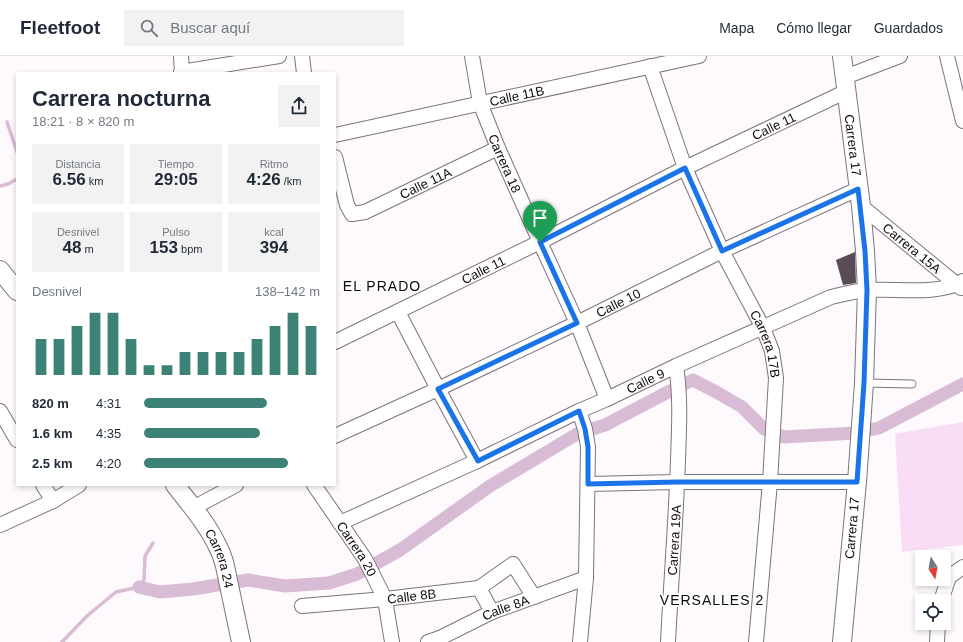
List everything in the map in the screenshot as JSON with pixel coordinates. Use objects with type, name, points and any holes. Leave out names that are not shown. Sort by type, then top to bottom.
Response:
[{"type":"street","points":[[180,56],[182,72]]},
{"type":"street","points":[[188,72],[279,56]]},
{"type":"street","points":[[302,56],[304,72]]},
{"type":"street","name":"Carrera 18","points":[[472,56],[480,103],[498,148],[577,323],[607,399]]},
{"type":"street","name":"Calle 11B","points":[[336,135],[698,56]]},
{"type":"street","name":"Carrera 17","points":[[842,56],[865,251],[867,290],[864,383],[857,482],[842,642]]},
{"type":"street","name":"Calle 11","points":[[336,342],[540,242],[900,56]]},
{"type":"street","points":[[947,56],[963,121]]},
{"type":"street","name":"Carrera 17B","points":[[650,66],[685,168],[722,251],[762,328],[772,351],[776,378],[770,482],[756,642]]},
{"type":"street","name":"Calle 11A","points":[[336,161],[347,205],[352,214],[365,212],[498,148]]},
{"type":"street","name":"Calle 10","points":[[336,436],[577,323],[722,251],[859,197]]},
{"type":"street","name":"Carrera 15A","points":[[859,197],[961,285]]},
{"type":"street","points":[[0,270],[16,290]]},
{"type":"street","name":"Calle 9","points":[[340,523],[478,461],[579,411],[677,373],[762,328],[831,297],[867,290],[926,290],[961,285]]},
{"type":"street","points":[[398,312],[478,461]]},
{"type":"street","name":"Carrera 19A","points":[[668,642],[680,398],[677,373]]},
{"type":"street","points":[[0,411],[16,438]]},
{"type":"street","points":[[579,411],[585,429],[588,447],[586,578],[580,642]]},
{"type":"street","points":[[588,484],[677,482],[857,482]]},
{"type":"street","points":[[44,486],[53,501]]},
{"type":"street","points":[[0,525],[53,501],[77,486]]},
{"type":"street","name":"Carrera 24","points":[[176,486],[216,542],[225,566],[241,642]]},
{"type":"street","points":[[193,508],[234,486]]},
{"type":"street","name":"Carrera 20","points":[[315,486],[368,565],[384,599],[392,642]]},
{"type":"street","name":"Calle 8B","points":[[302,606],[384,599],[479,588],[513,564],[534,597]]},
{"type":"street","points":[[943,594],[949,577],[963,567]]},
{"type":"street","name":"Calle 8A","points":[[428,642],[442,637],[492,612],[586,578]]},
{"type":"street","points":[[479,588],[492,612]]},
{"type":"street","points":[[938,630],[938,641]]},
{"type":"lane","points":[[864,383],[912,384]]},
{"type":"shaded area","points":[[963,422],[963,545],[902,552],[895,434]]},
{"type":"building","points":[[855,252],[856,283],[843,285],[836,260]]},
{"type":"waterway","points":[[7,122],[16,149]]},
{"type":"waterway","points":[[0,186],[16,180]]},
{"type":"waterway","points":[[139,587],[160,592],[193,589],[248,580],[285,586],[329,583],[357,574],[400,550],[490,486],[577,434],[605,425],[693,380],[742,407],[764,429],[784,437],[855,433],[879,428],[963,384]]},
{"type":"waterway","points":[[62,642],[88,615],[116,592],[139,587],[144,580],[145,556],[153,543]]},
{"type":"district","name":"EL PRADO","points":[[382,286]]},
{"type":"district","name":"VERSALLES 2","points":[[712,600]]},
{"type":"route","points":[[685,168],[722,251],[858,189],[865,251],[867,290],[864,383],[857,482],[677,482],[588,484],[588,447],[585,429],[579,411],[478,461],[438,389],[577,323],[540,242],[685,168]]}]
